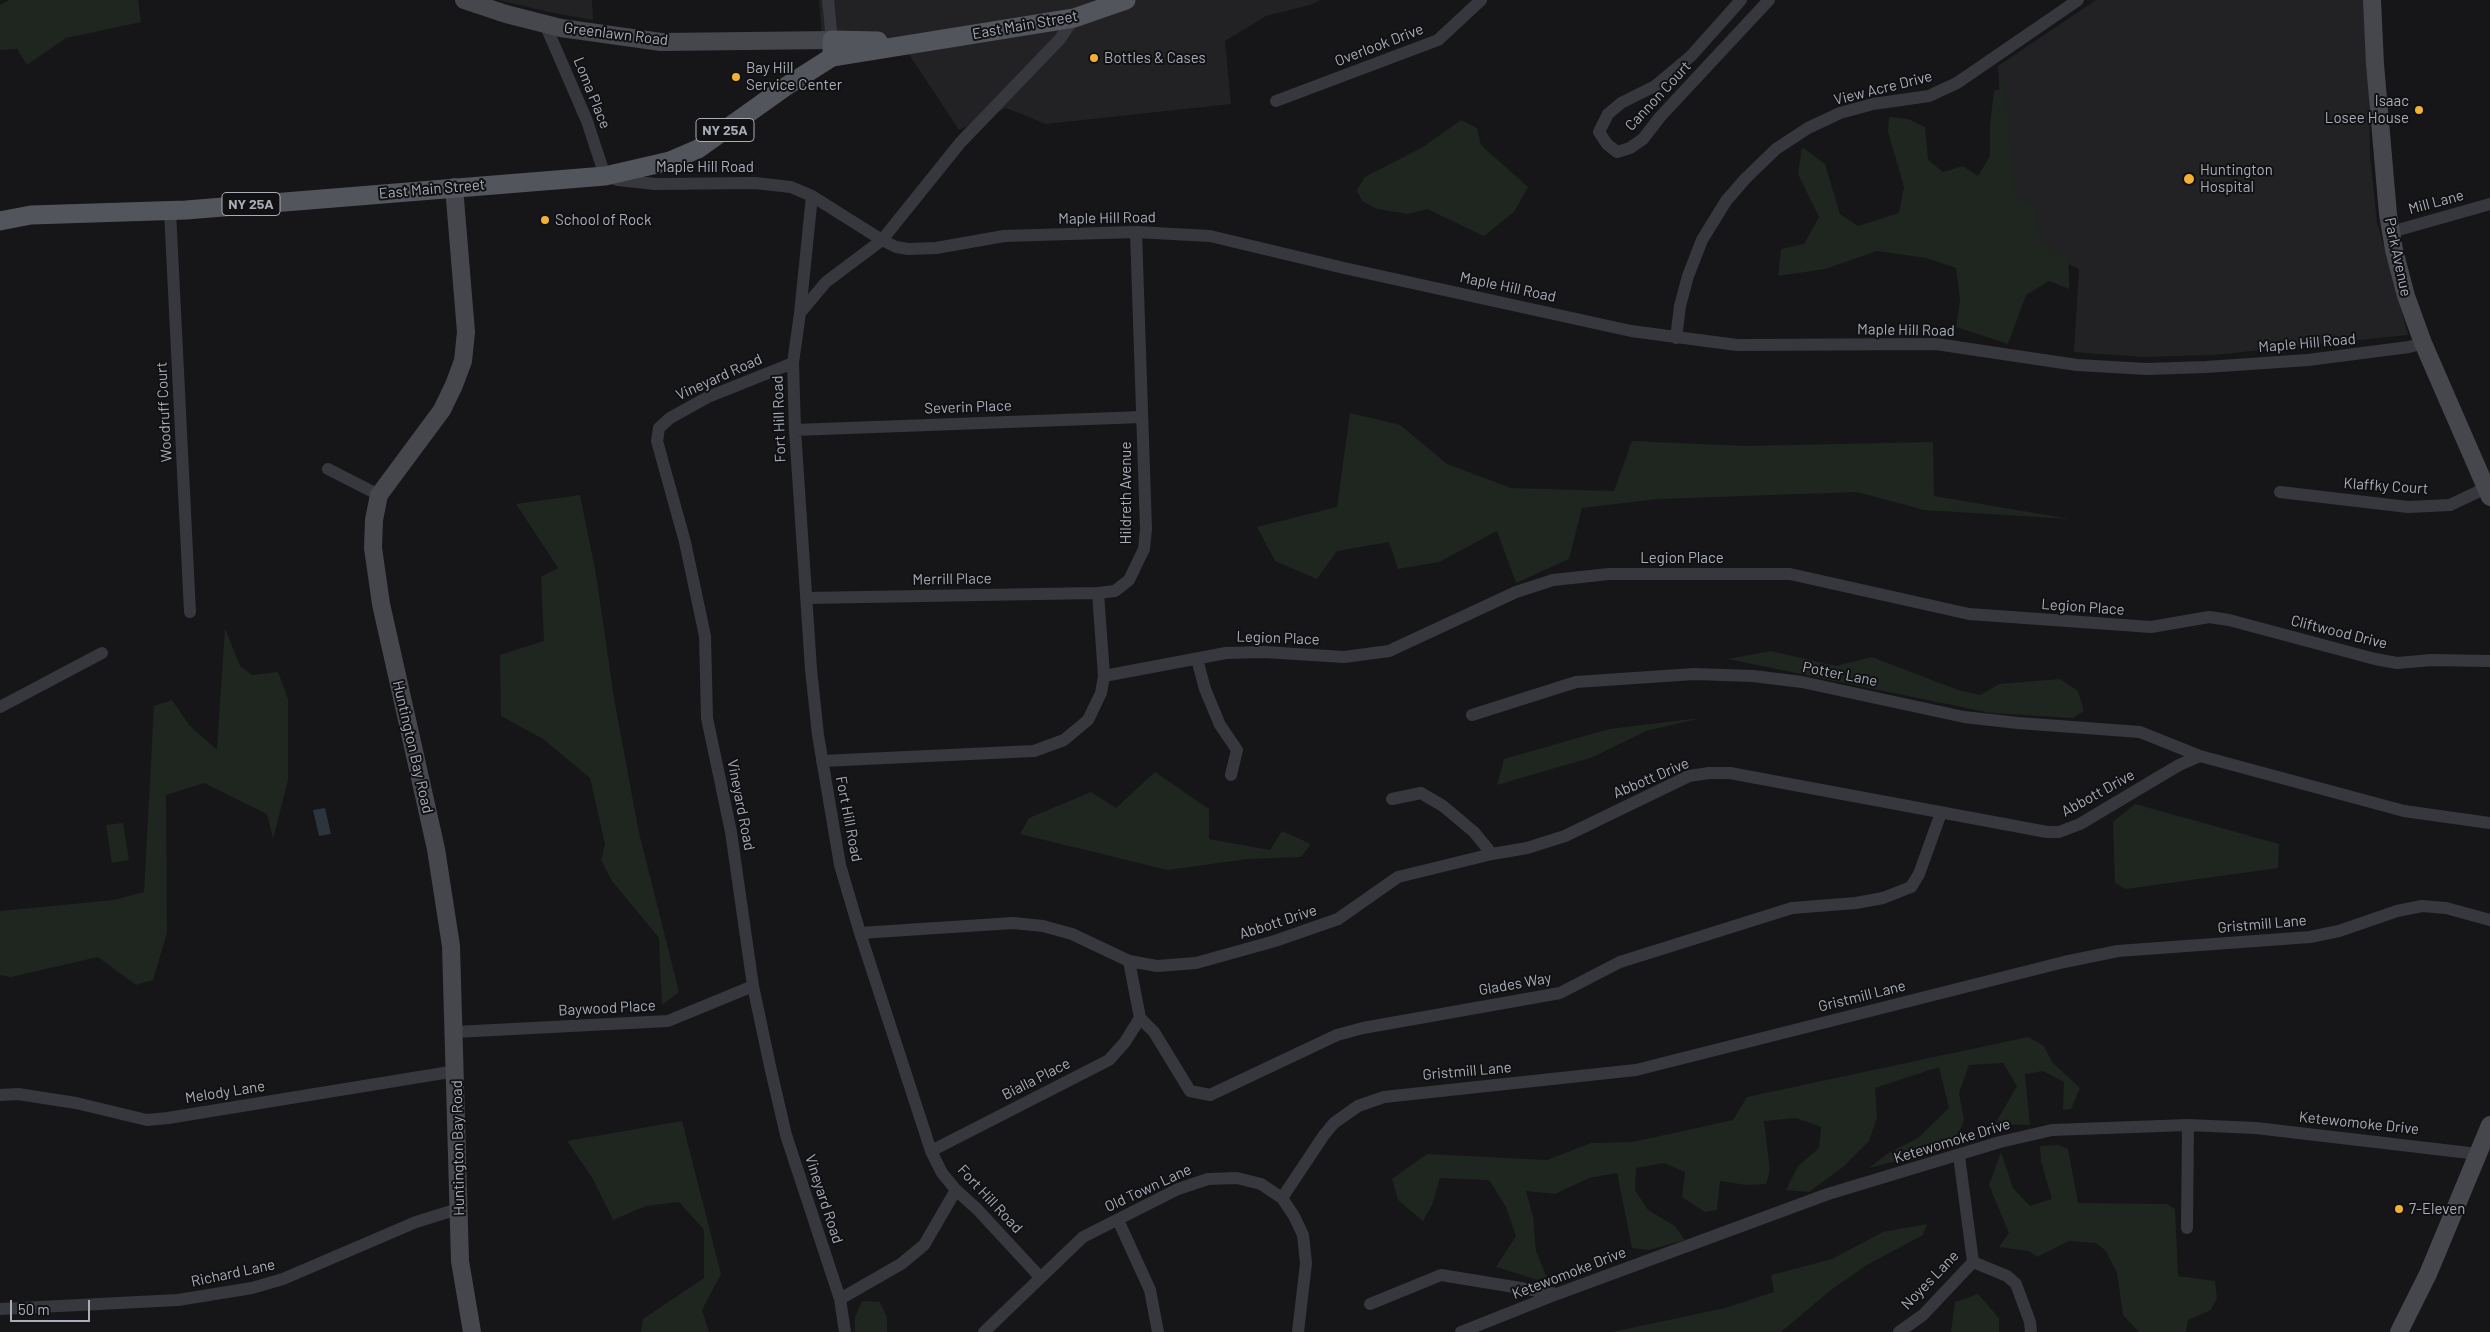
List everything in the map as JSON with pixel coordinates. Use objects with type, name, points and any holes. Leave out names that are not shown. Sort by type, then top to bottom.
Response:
[{"type":"main road","name":"East Main Street","points":[[0,221],[31,215],[170,211],[605,176],[670,162],[698,149],[785,87],[832,49],[922,41],[1074,18],[1126,0]]},
{"type":"street","name":"Greenlawn Road","points":[[464,0],[545,24],[661,42],[832,49]]},
{"type":"street","points":[[828,0],[832,49]]},
{"type":"street","name":"Overlook Drive","points":[[1276,101],[1438,40],[1481,0]]},
{"type":"street","name":"Cannon Court","points":[[1741,0],[1684,62],[1655,86],[1621,103],[1608,114],[1599,132],[1606,144],[1617,152],[1630,148],[1643,139],[1660,117],[1769,0]]},
{"type":"street","name":"View Acre Drive","points":[[1676,338],[1680,306],[1688,276],[1702,240],[1726,201],[1744,179],[1776,149],[1808,128],[1840,113],[1873,104],[1929,96],[1957,83],[2078,0]]},
{"type":"street","name":"Park Avenue","points":[[2372,0],[2375,64],[2391,232],[2402,282],[2423,343],[2488,493]]},
{"type":"street","points":[[800,313],[826,282],[882,240],[960,142],[1060,39],[1074,18]]},
{"type":"street","points":[[1726,18],[1740,31]]},
{"type":"street","name":"Loma Place","points":[[545,24],[587,121],[605,176]]},
{"type":"street","name":"Maple Hill Road","points":[[605,176],[618,180],[655,184],[772,184],[791,188],[812,196],[882,240],[896,247],[908,249],[936,248],[1004,236],[1136,232],[1210,236],[1344,268],[1631,331],[1737,345],[1936,344],[2077,365],[2140,368],[2206,367],[2308,360],[2409,347],[2423,343]]},
{"type":"street","name":"Huntington Bay Road","points":[[454,188],[466,332],[462,361],[454,385],[442,410],[379,496],[374,520],[373,548],[383,613],[436,848],[451,946],[455,1032],[460,1261],[472,1332]]},
{"type":"street","name":"Fort Hill Road","points":[[812,196],[793,362],[795,430],[812,679],[822,761],[840,865],[860,933],[931,1151],[942,1173],[956,1190],[977,1209],[1040,1277]]},
{"type":"street","name":"Mill Lane","points":[[2391,232],[2490,204]]},
{"type":"street","name":"Woodruff Court","points":[[170,211],[190,612]]},
{"type":"street","name":"Hildreth Avenue","points":[[1098,594],[1115,591],[1129,580],[1144,549],[1146,529],[1136,232]]},
{"type":"street","name":"Vineyard Road","points":[[793,362],[708,397],[670,418],[660,428],[657,441],[685,542],[705,636],[707,718],[731,832],[754,986],[786,1135],[840,1299],[845,1332]]},
{"type":"street","name":"Severin Place","points":[[795,430],[1142,416]]},
{"type":"street","points":[[328,469],[379,496]]},
{"type":"street","name":"Klaffky Court","points":[[2280,492],[2408,507],[2450,504],[2488,493]]},
{"type":"street","name":"Legion Place","points":[[1104,676],[1226,653],[1264,652],[1344,657],[1389,650],[1516,592],[1553,580],[1609,574],[1790,574],[1970,614],[2151,627],[2209,617],[2229,620],[2270,631]]},
{"type":"street","points":[[822,761],[1034,751],[1050,747],[1064,740],[1088,720],[1101,693],[1104,676],[1098,594]]},
{"type":"street","name":"Merrill Place","points":[[806,598],[1098,594]]},
{"type":"street","name":"Cliftwood Drive","points":[[2270,631],[2375,660],[2397,663],[2432,660],[2490,662]]},
{"type":"street","points":[[0,707],[102,653]]},
{"type":"street","points":[[1198,658],[1205,689],[1220,725],[1237,750],[1231,775]]},
{"type":"street","name":"Potter Lane","points":[[1472,715],[1576,682],[1694,674],[1753,676],[1802,682],[1964,717],[2140,732],[2200,756]]},
{"type":"street","points":[[2200,756],[2392,808],[2490,823]]},
{"type":"street","name":"Abbott Drive","points":[[860,933],[1013,923],[1043,926],[1072,934],[1129,961],[1157,966],[1196,963],[1275,941],[1338,919],[1398,877],[1492,854],[1527,848],[1565,836],[1689,776],[1709,773],[1730,773],[1941,813],[2047,832],[2059,832],[2080,824],[2179,765],[2200,756]]},
{"type":"street","points":[[1392,799],[1421,793],[1443,806],[1474,832],[1492,854]]},
{"type":"street","name":"Glades Way","points":[[1140,1018],[1154,1032],[1190,1091],[1210,1094],[1337,1035],[1363,1028],[1560,992],[1620,962],[1792,908],[1856,903],[1883,898],[1911,886],[1919,874],[1941,813]]},
{"type":"street","name":"Gristmill Lane","points":[[1282,1198],[1334,1123],[1358,1106],[1384,1097],[1636,1070],[2064,962],[2118,951],[2310,937],[2339,931],[2398,911],[2422,906],[2446,908],[2490,920]]},
{"type":"street","points":[[1129,961],[1140,1018]]},
{"type":"street","name":"Baywood Place","points":[[455,1032],[668,1021],[754,986]]},
{"type":"street","name":"Bialla Place","points":[[931,1151],[1109,1060],[1125,1042],[1140,1018]]},
{"type":"street","name":"Melody Lane","points":[[0,1095],[18,1094],[76,1102],[147,1120],[456,1071]]},
{"type":"street","points":[[2187,1228],[2188,1125]]},
{"type":"street","name":"Ketewomoke Drive","points":[[1461,1332],[1557,1294],[1828,1194],[1959,1156],[2000,1142],[2052,1130],[2188,1125],[2264,1129],[2478,1154]]},
{"type":"street","points":[[2400,1332],[2428,1274],[2490,1125]]},
{"type":"street","name":"Noyes Lane","points":[[1899,1332],[1923,1315],[1973,1262],[1959,1156]]},
{"type":"street","name":"Old Town Lane","points":[[984,1332],[1083,1237],[1178,1189],[1208,1179],[1245,1180],[1261,1184],[1282,1198],[1294,1216],[1303,1235],[1306,1263],[1298,1332]]},
{"type":"street","points":[[840,1299],[901,1264],[924,1245],[956,1190]]},
{"type":"street","name":"Richard Lane","points":[[0,1308],[178,1300],[252,1288],[283,1279],[416,1222],[458,1209]]},
{"type":"street","points":[[1118,1220],[1150,1290],[1158,1332]]},
{"type":"street","points":[[1973,1262],[2007,1276],[2016,1284],[2030,1322],[2031,1332]]},
{"type":"street","points":[[1370,1304],[1441,1275],[1557,1294]]},
{"type":"shaded area","points":[[9,0],[138,0],[141,22],[66,38],[27,65],[17,49],[0,50],[0,5]]},
{"type":"shaded area","points":[[498,0],[592,0],[593,20],[549,12]]},
{"type":"shaded area","points":[[819,0],[1321,0],[1310,5],[1266,16],[1225,41],[1231,104],[1046,124],[1006,108],[959,130],[908,53],[823,49]]},
{"type":"shaded area","name":"Huntington Hospital","points":[[2096,0],[2367,0],[2370,155],[2377,222],[2408,335],[2213,355],[2142,357],[2074,352],[2079,269],[2041,253],[2006,204],[1998,66]]},
{"type":"shaded area","points":[[2005,88],[2016,198],[2028,201],[2036,210],[2040,242],[2068,258],[2069,273],[2069,289],[2049,281],[2026,295],[2008,344],[1956,327],[1960,300],[1956,268],[1926,258],[1877,251],[1825,269],[1778,276],[1781,249],[1804,244],[1819,217],[1798,174],[1802,147],[1825,164],[1840,214],[1858,226],[1899,213],[1904,187],[1888,132],[1889,117],[1908,119],[1925,127],[1928,160],[1943,172],[1963,166],[1978,176],[1990,156],[1990,124],[1994,91]]},
{"type":"shaded area","points":[[1461,120],[1477,128],[1481,145],[1528,187],[1514,212],[1484,236],[1427,209],[1408,214],[1377,209],[1362,201],[1357,190],[1365,177],[1423,147]]},
{"type":"shaded area","points":[[1350,413],[1400,425],[1447,464],[1511,488],[1614,491],[1632,441],[1746,446],[1933,442],[1934,496],[2070,519],[1924,510],[1857,492],[1658,499],[1582,508],[1569,559],[1516,583],[1497,531],[1439,562],[1398,569],[1389,542],[1337,551],[1317,579],[1275,561],[1257,527],[1337,507]]},
{"type":"shaded area","points":[[580,495],[596,574],[614,698],[639,833],[679,992],[662,1005],[659,938],[612,881],[601,860],[605,844],[590,778],[543,739],[501,716],[500,655],[544,641],[541,577],[558,568],[516,504]]},
{"type":"shaded area","points":[[225,628],[240,666],[252,675],[278,672],[288,699],[288,780],[273,839],[267,814],[204,783],[166,795],[167,933],[153,980],[136,985],[98,957],[11,977],[0,975],[0,911],[114,900],[144,892],[154,706],[172,700],[190,726],[217,750]]},
{"type":"shaded area","points":[[1771,651],[1836,666],[1872,657],[1958,690],[1980,695],[1999,684],[2060,679],[2078,691],[2084,711],[2073,718],[1991,713],[1728,659]]},
{"type":"shaded area","points":[[1701,718],[1646,731],[1593,757],[1497,785],[1504,759],[1609,729]]},
{"type":"shaded area","points":[[1155,772],[1209,809],[1209,839],[1270,850],[1282,831],[1311,844],[1301,857],[1248,859],[1167,870],[1020,834],[1029,818],[1091,792],[1116,808]]},
{"type":"shaded area","points":[[2135,804],[2279,844],[2278,868],[2126,889],[2115,883],[2113,822]]},
{"type":"shaded area","points":[[325,808],[331,834],[319,836],[313,810]]},
{"type":"shaded area","points":[[123,823],[129,860],[112,863],[106,825]]},
{"type":"shaded area","points":[[2028,1037],[2044,1046],[2052,1062],[2080,1088],[2071,1109],[2063,1110],[2064,1082],[2043,1071],[2025,1074],[2030,1125],[1995,1124],[2017,1086],[2003,1063],[1969,1065],[1959,1093],[1964,1120],[1953,1147],[1869,1168],[1887,1154],[1918,1138],[1949,1108],[1939,1067],[1875,1088],[1877,1118],[1869,1141],[1843,1167],[1809,1192],[1786,1190],[1798,1166],[1819,1148],[1821,1127],[1796,1118],[1764,1121],[1770,1170],[1766,1184],[1746,1185],[1720,1181],[1717,1210],[1705,1212],[1682,1197],[1685,1172],[1664,1163],[1636,1168],[1635,1190],[1648,1210],[1675,1226],[1685,1240],[1649,1250],[1632,1248],[1617,1173],[1589,1178],[1555,1194],[1526,1191],[1533,1217],[1536,1251],[1547,1278],[1538,1280],[1496,1267],[1516,1236],[1506,1207],[1489,1180],[1440,1178],[1432,1205],[1423,1221],[1398,1200],[1392,1179],[1427,1154],[1547,1160],[1591,1143],[1633,1142],[1733,1120],[1747,1097]]},
{"type":"shaded area","points":[[682,1121],[721,1274],[702,1310],[709,1332],[641,1332],[643,1319],[704,1278],[704,1230],[679,1202],[646,1206],[613,1220],[593,1179],[567,1141]]},
{"type":"shaded area","points":[[2058,1145],[2068,1149],[2078,1203],[2167,1204],[2175,1209],[2178,1276],[2215,1281],[2217,1298],[2211,1310],[2188,1320],[2186,1332],[2139,1332],[2123,1315],[2117,1273],[2106,1251],[2096,1243],[2069,1241],[2037,1257],[2029,1251],[1999,1247],[2009,1233],[1989,1185],[2001,1152],[2013,1188],[2030,1206],[2052,1199],[2041,1162],[2040,1146]]},
{"type":"shaded area","points":[[1927,1224],[1923,1235],[1865,1266],[1831,1290],[1781,1332],[1612,1332],[1725,1308],[1774,1292],[1771,1275],[1832,1259],[1883,1232]]},
{"type":"shaded area","points":[[1978,1294],[1999,1318],[1999,1332],[1951,1332],[1955,1302]]},
{"type":"shaded area","points":[[862,1301],[880,1302],[887,1317],[887,1332],[855,1332],[855,1317]]},
{"type":"place","name":"Bottles & Cases","points":[[1094,58]]},
{"type":"place","name":"Bay Hill Service Center","points":[[736,77]]},
{"type":"place","name":"Isaac Losee House","points":[[2419,110]]},
{"type":"place","name":"Huntington Hospital","points":[[2189,179]]},
{"type":"place","name":"School of Rock","points":[[545,220]]},
{"type":"place","name":"7-Eleven","points":[[2399,1209]]}]
